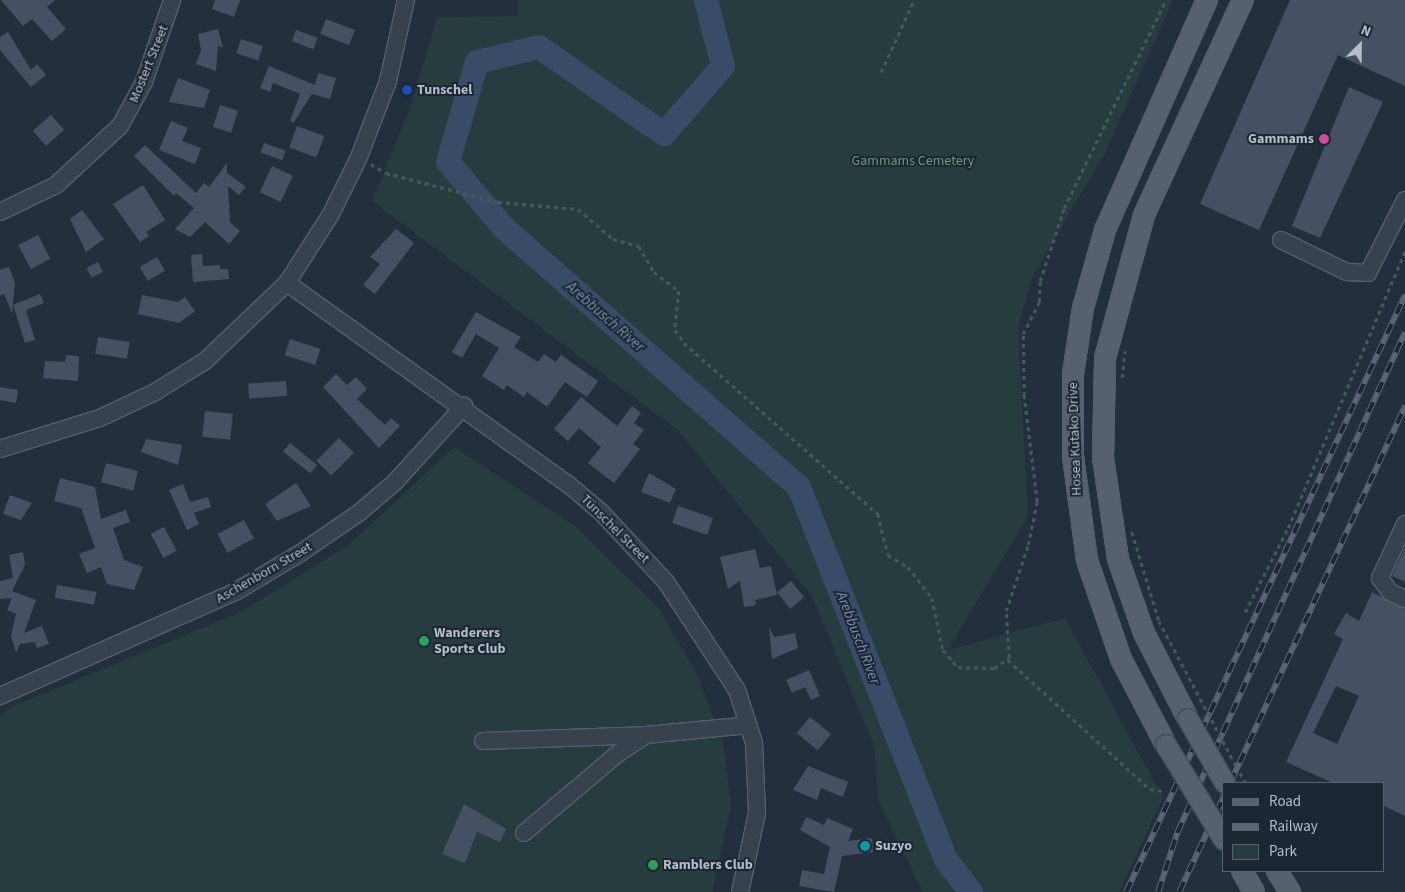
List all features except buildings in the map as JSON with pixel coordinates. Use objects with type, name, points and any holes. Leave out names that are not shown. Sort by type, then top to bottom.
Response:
[{"type":"main road","name":"Hosea Kutako Drive","points":[[1207,0],[1108,222],[1083,308],[1073,374],[1072,457],[1087,560],[1121,659],[1166,745],[1222,837]]},
{"type":"main road","name":"Hosea Kutako Drive","points":[[1224,782],[1188,719],[1144,633],[1118,559],[1104,474],[1104,378],[1128,262],[1144,215],[1243,0]]},
{"type":"main road","points":[[1243,872],[1254,892]]},
{"type":"main road","points":[[1278,872],[1290,892]]},
{"type":"street","name":"Mostert Street","points":[[0,212],[56,185],[120,126],[144,82],[172,0]]},
{"type":"street","points":[[0,449],[100,418],[154,392],[222,347],[287,283],[332,214],[359,156],[388,81],[406,0]]},
{"type":"street","points":[[1281,240],[1347,272],[1368,274],[1405,200]]},
{"type":"street","name":"Tünschel Street","points":[[287,283],[464,406],[601,512],[655,570],[727,672],[749,725],[759,779],[757,813],[740,892]]},
{"type":"street","name":"Aschenborn Street","points":[[0,696],[235,592],[300,554],[360,512],[394,482],[464,406]]},
{"type":"street","points":[[1405,524],[1380,578],[1390,592],[1405,599]]},
{"type":"street","points":[[483,741],[646,735],[749,725]]},
{"type":"street","points":[[524,834],[620,752],[646,735]]},
{"type":"path","points":[[881,72],[914,0]]},
{"type":"path","points":[[1162,791],[1150,789],[1008,660],[1006,610],[1028,545],[1037,502],[1024,387],[1023,334],[1039,302],[1040,281],[1064,208],[1166,0]]},
{"type":"path","points":[[359,156],[386,173],[448,191],[498,202],[578,209],[613,239],[639,246],[654,272],[678,291],[675,330],[684,343],[878,514],[888,555],[908,567],[932,598],[943,650],[958,667],[994,668],[1008,660]]},
{"type":"path","points":[[1245,612],[1288,528],[1405,251]]},
{"type":"path","points":[[1122,384],[1126,349]]},
{"type":"path","points":[[1131,530],[1159,622],[1245,782]]},
{"type":"green space","name":"Gammams Cemetery","points":[[518,0],[1173,0],[1104,155],[1033,275],[1018,328],[1028,516],[948,650],[1065,618],[1163,798],[1119,892],[923,892],[878,800],[874,746],[812,596],[679,431],[372,201],[411,106],[437,17],[518,16]]},
{"type":"green space","name":"Wanderers Sports Club","points":[[454,447],[575,526],[659,609],[695,670],[723,741],[731,806],[712,892],[0,892],[0,717],[13,706],[241,612],[350,544]]},
{"type":"waterway","name":"Arebbusch River","points":[[706,0],[723,66],[664,134],[539,47],[477,62],[448,162],[504,228],[799,487],[946,860],[971,892]]},
{"type":"railway","points":[[1126,892],[1405,295]]},
{"type":"railway","points":[[1158,892],[1177,833],[1405,332]]},
{"type":"railway","points":[[1230,782],[1405,406]]},
{"type":"railway","points":[[1179,892],[1222,800]]},
{"type":"place","name":"Tunschel","points":[[407,90]]},
{"type":"place","name":"Gammams","points":[[1324,139]]},
{"type":"place","name":"Wanderers Sports Club","points":[[424,641]]},
{"type":"place","name":"Suzyo","points":[[865,846]]},
{"type":"place","name":"Ramblers Club","points":[[653,865]]}]
